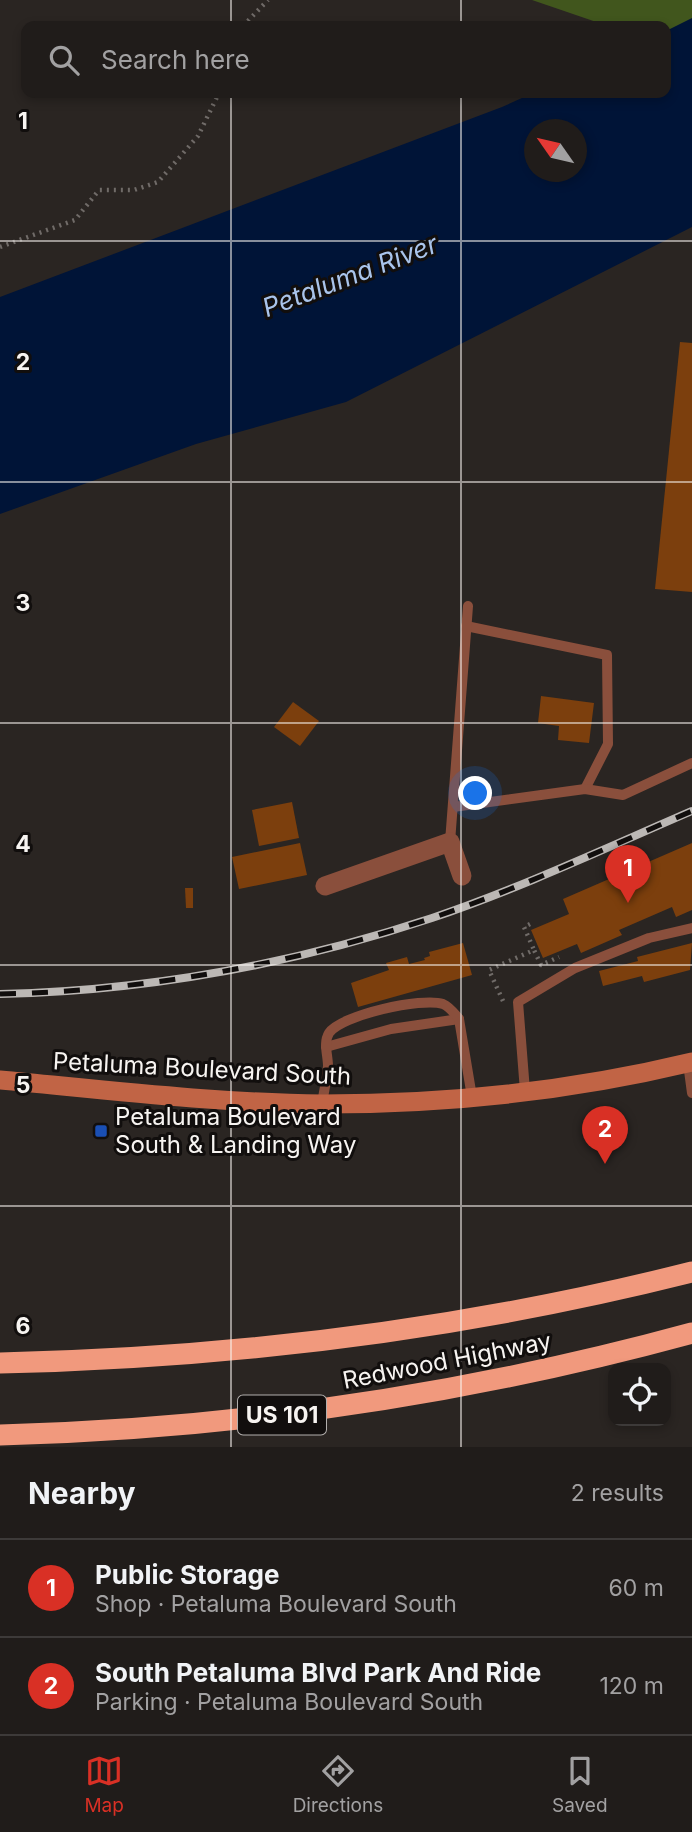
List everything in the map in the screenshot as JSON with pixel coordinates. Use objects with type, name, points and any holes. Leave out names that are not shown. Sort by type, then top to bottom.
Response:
[{"type":"highway","name":"Redwood Highway","points":[[0,1363],[135,1358],[364,1334],[567,1300],[692,1272]]},
{"type":"highway","name":"Redwood Highway","points":[[0,1435],[182,1426],[348,1406],[527,1374],[692,1333]]},
{"type":"main road","name":"Petaluma Boulevard South","points":[[0,1080],[203,1098],[323,1104],[382,1103],[525,1091],[595,1081],[690,1062]]},
{"type":"street","points":[[325,886],[450,842],[462,876]]},
{"type":"lane","points":[[450,842],[468,606]]},
{"type":"lane","points":[[466,626],[607,654],[608,744],[585,789]]},
{"type":"lane","points":[[453,807],[585,789],[623,795],[692,763]]},
{"type":"lane","points":[[525,1091],[518,1002],[575,968],[649,938],[692,928]]},
{"type":"lane","points":[[323,1104],[328,1065],[326,1047],[330,1032],[338,1024],[351,1018],[430,1002],[451,1008],[458,1019],[472,1097]]},
{"type":"lane","points":[[326,1047],[391,1029],[458,1019]]},
{"type":"lane","points":[[690,1062],[692,1093]]},
{"type":"path","points":[[248,21],[268,0]]},
{"type":"path","points":[[0,247],[75,220],[99,190],[134,190],[158,181],[198,136],[217,98]]},
{"type":"path","points":[[530,924],[524,927],[541,965],[554,956],[562,955]]},
{"type":"path","points":[[504,1004],[489,970],[534,950]]},
{"type":"green space","points":[[532,0],[692,0],[692,26],[671,37],[671,21],[593,21]]},
{"type":"water","name":"Petaluma River","points":[[692,18],[692,227],[346,402],[196,444],[0,514],[0,297],[522,98],[671,98],[671,28]]},
{"type":"building","points":[[680,342],[692,343],[692,592],[655,589]]},
{"type":"building","points":[[541,696],[594,703],[589,743],[558,740],[559,726],[538,723]]},
{"type":"building","points":[[293,702],[319,721],[300,746],[274,727]]},
{"type":"building","points":[[292,802],[299,838],[259,846],[252,810]]},
{"type":"building","points":[[300,843],[307,875],[239,889],[232,857]]},
{"type":"building","points":[[692,843],[692,910],[676,917],[672,907],[619,930],[622,935],[581,953],[577,944],[543,958],[531,930],[569,914],[563,899]]},
{"type":"building","points":[[185,888],[193,888],[193,908],[186,908]]},
{"type":"building","points":[[463,943],[472,975],[358,1007],[351,983],[389,970],[386,963],[407,957],[409,964],[425,960],[424,958],[430,956],[429,952]]},
{"type":"building","points":[[692,943],[690,970],[644,982],[642,976],[603,986],[599,971],[638,961],[637,957]]},
{"type":"railway","points":[[0,994],[55,992],[164,981],[326,949],[432,918],[498,894],[692,811]]},
{"type":"place","name":"Public Storage","points":[[628,903]]},
{"type":"place","name":"Petaluma Boulevard South & Landing Way","points":[[101,1131]]},
{"type":"place","name":"South Petaluma Blvd Park And Ride","points":[[605,1164]]}]
